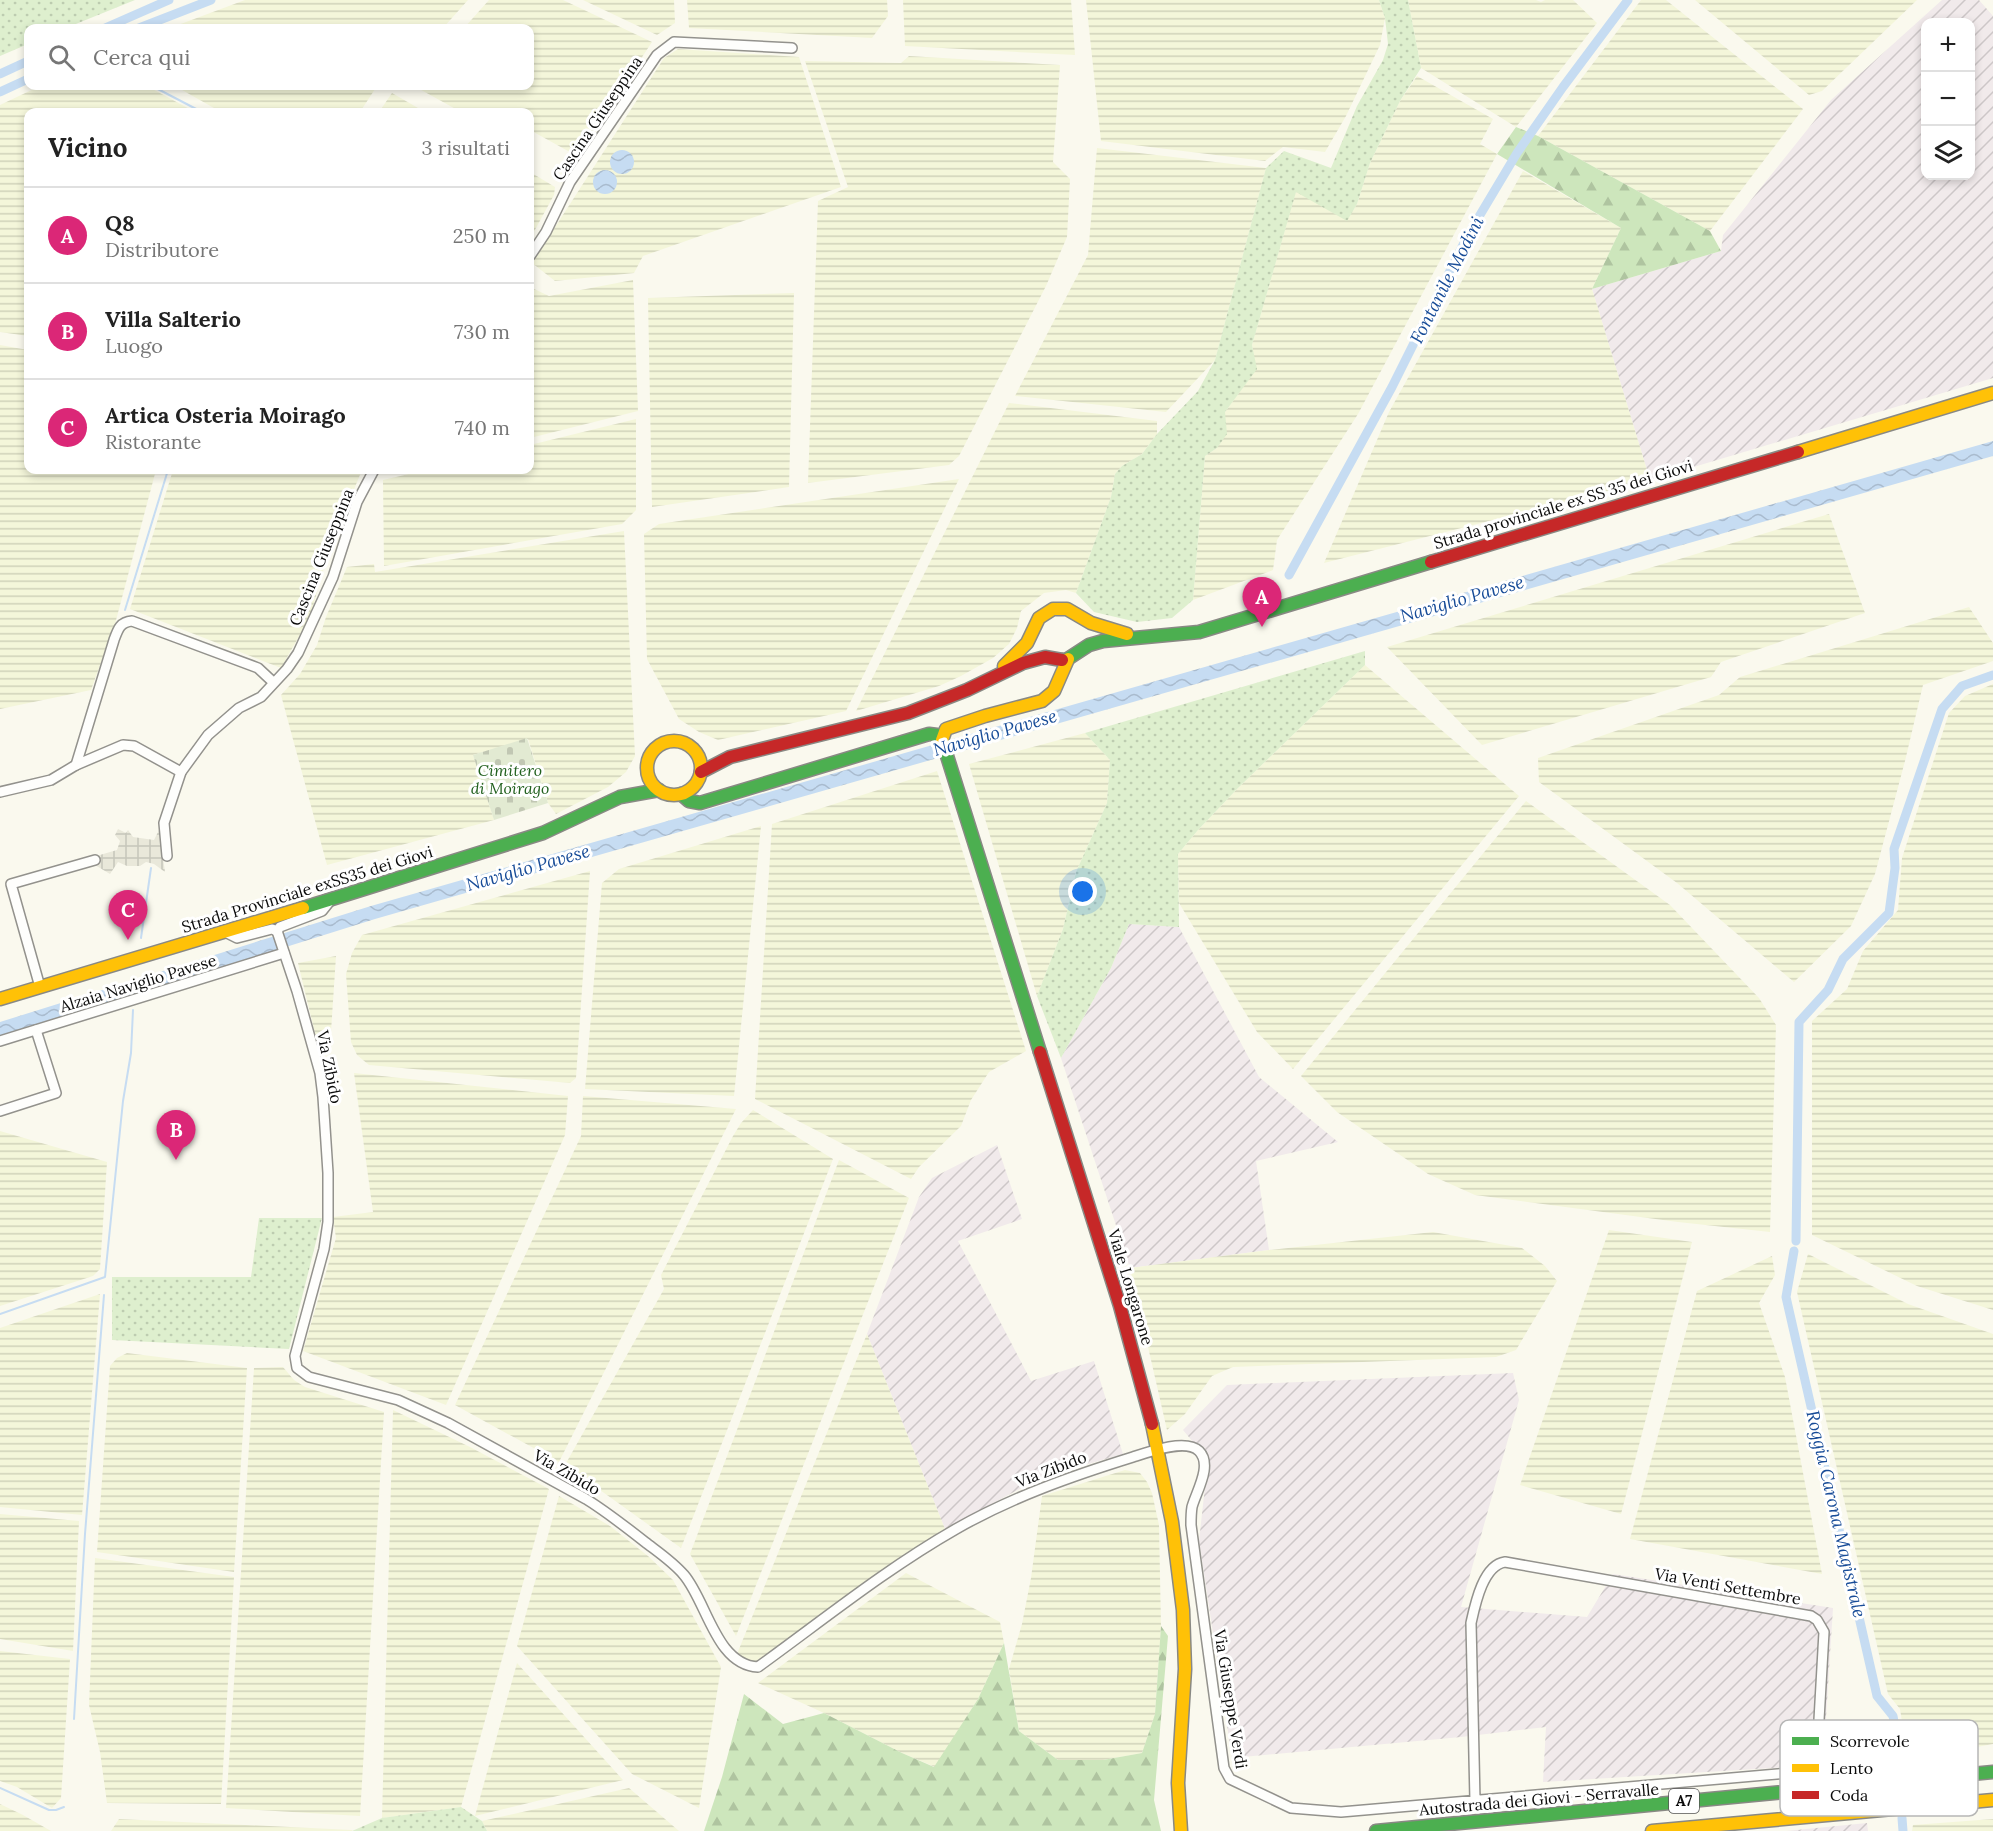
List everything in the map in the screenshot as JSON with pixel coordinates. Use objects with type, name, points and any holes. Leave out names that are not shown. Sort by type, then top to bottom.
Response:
[{"type":"main road","name":"Strada provinciale ex SS 35 dei Giovi","points":[[681,794],[694,786],[701,772],[730,757],[908,713],[967,690],[1023,663],[1040,658],[1059,660],[1073,656],[1098,642],[1199,632],[1993,393]]},
{"type":"main road","name":"Strada provinciale ex SS 35 dei Giovi","points":[[991,677],[1021,652],[1030,639],[1039,618],[1050,610],[1061,608],[1074,612],[1108,630],[1140,637]]},
{"type":"main road","points":[[648,769],[652,782],[659,790],[668,794],[681,794],[689,801],[700,803],[929,734],[937,735],[942,740],[946,729],[1042,701],[1054,691],[1073,656],[1084,644],[1086,632],[1083,622],[1074,612]]},
{"type":"main road","points":[[1034,628],[1033,636],[1036,646],[1050,658]]},
{"type":"main road","name":"Viale Longarone","points":[[942,740],[1113,1284],[1159,1449],[1176,1545],[1185,1653],[1185,1692],[1178,1779],[1181,1831]]},
{"type":"main road","name":"Strada provinciale ex SS 35 dei Giovi","points":[[648,769],[648,762],[654,750],[665,743],[679,742],[705,754],[751,751]]},
{"type":"main road","points":[[695,751],[700,760],[701,772]]},
{"type":"main road","name":"Strada Provinciale exSS35 dei Giovi","points":[[0,999],[543,833],[620,797],[648,769]]},
{"type":"main road","name":"Strada Provinciale exSS35 dei Giovi","points":[[620,797],[659,790]]},
{"type":"main road","name":"Autostrada dei Giovi - Serravalle","points":[[1978,1773],[1993,1772]]},
{"type":"main road","name":"Autostrada dei Giovi - Serravalle","points":[[1376,1831],[1780,1792]]},
{"type":"main road","name":"A7","points":[[1978,1801],[1993,1800]]},
{"type":"main road","name":"A7","points":[[1652,1831],[1817,1816]]},
{"type":"street","name":"Cascina Giuseppina","points":[[534,250],[546,232],[570,182],[657,55],[674,42],[792,48]]},
{"type":"street","name":"Cascina Giuseppina","points":[[167,856],[164,823],[181,772],[208,735],[240,708],[261,697],[287,669],[298,653],[333,577],[357,502],[372,474]]},
{"type":"street","points":[[76,765],[114,640],[119,627],[126,621],[132,621],[260,669],[273,682]]},
{"type":"street","points":[[0,792],[51,780],[76,765],[123,745],[134,746],[181,772]]},
{"type":"street","points":[[40,987],[11,884],[94,860]]},
{"type":"street","points":[[224,932],[237,938],[272,929],[277,931],[280,927],[322,911],[331,899]]},
{"type":"street","name":"Via Zibido","points":[[277,931],[320,1073],[328,1173],[328,1221],[324,1249],[295,1356],[297,1368],[309,1377],[398,1400],[448,1423],[586,1499],[607,1513],[672,1563],[685,1576],[730,1655],[741,1664],[758,1667],[913,1556],[987,1512],[1047,1485],[1159,1449]]},
{"type":"street","name":"Alzaia Naviglio Pavese","points":[[0,1041],[284,953]]},
{"type":"street","points":[[0,1111],[56,1093],[36,1030]]},
{"type":"street","name":"Via Giuseppe Verdi","points":[[1159,1449],[1188,1446],[1198,1450],[1204,1459],[1204,1472],[1191,1509],[1191,1525],[1224,1768],[1230,1779],[1291,1808],[1303,1810],[1356,1811],[1475,1801]]},
{"type":"street","name":"Via Venti Settembre","points":[[1780,1774],[1475,1801],[1471,1623],[1476,1599],[1492,1568],[1505,1562],[1811,1616],[1822,1626],[1824,1632],[1819,1720]]},
{"type":"shaded area","points":[[1942,0],[1979,0],[1993,16],[1993,378],[1650,480],[1592,289],[1721,251],[1723,235],[1831,100],[1921,19],[1921,180],[1975,180],[1975,18],[1922,18]]},
{"type":"shaded area","points":[[118,829],[126,833],[128,830],[133,837],[154,840],[159,830],[165,872],[154,864],[146,862],[140,866],[127,866],[118,862],[110,874],[95,865],[93,857],[117,850],[120,841],[115,835]]},
{"type":"shaded area","points":[[1129,924],[1179,927],[1259,1077],[1338,1142],[1256,1161],[1269,1250],[1130,1268],[1061,1058],[1111,968]]},
{"type":"shaded area","points":[[997,1145],[1022,1219],[958,1241],[1031,1381],[1094,1361],[1123,1454],[1040,1478],[945,1529],[867,1334],[919,1197],[932,1178]]},
{"type":"shaded area","points":[[1513,1373],[1519,1400],[1461,1607],[1587,1617],[1613,1574],[1833,1608],[1826,1720],[1780,1720],[1780,1768],[1543,1782],[1546,1727],[1232,1758],[1199,1541],[1208,1460],[1183,1430],[1227,1385]]},
{"type":"shaded area","points":[[1867,1823],[1868,1831],[1786,1831]]},
{"type":"green space","points":[[0,0],[135,0],[76,24],[24,24],[24,46],[0,56]]},
{"type":"green space","points":[[245,0],[468,0],[447,24],[181,24]]},
{"type":"green space","points":[[489,0],[563,0],[652,42],[577,156],[534,132],[534,108],[454,108],[421,90],[534,90],[534,24],[468,24]]},
{"type":"green space","points":[[583,0],[674,0],[675,23],[657,35]]},
{"type":"green space","points":[[687,0],[887,0],[888,16],[872,38],[689,28]]},
{"type":"green space","points":[[903,0],[1071,0],[1075,55],[905,46]]},
{"type":"green space","points":[[1086,0],[1379,0],[1385,18],[1380,45],[1346,116],[1325,152],[1283,147],[1265,161],[1101,141]]},
{"type":"green space","points":[[1379,0],[1408,0],[1421,68],[1400,101],[1370,163],[1357,204],[1347,221],[1296,192],[1252,345],[1257,369],[1225,412],[1227,434],[1217,448],[1205,456],[1193,600],[1172,618],[1137,622],[1094,612],[1076,593],[1111,497],[1115,474],[1122,466],[1142,454],[1157,434],[1198,391],[1215,360],[1266,168],[1284,151],[1331,168],[1357,106],[1383,60],[1388,44],[1385,18]]},
{"type":"green space","points":[[1408,0],[1536,0],[1541,2],[1573,0],[1597,23],[1516,127],[1421,68]]},
{"type":"green space","points":[[1641,0],[1666,0],[1803,109],[1710,231],[1538,136]]},
{"type":"green space","points":[[1695,0],[1917,0],[1822,91],[1809,95]]},
{"type":"green space","points":[[678,49],[799,57],[841,187],[643,256],[634,273],[555,281],[534,265],[534,260],[664,58]]},
{"type":"green space","points":[[909,56],[1060,65],[1053,162],[1070,179],[1067,237],[1046,286],[959,456],[949,465],[808,483],[818,201],[848,187],[805,61],[901,63]]},
{"type":"green space","points":[[1417,76],[1493,119],[1480,144],[1497,154],[1358,414],[1277,540],[1273,570],[1193,600],[1205,456],[1217,448],[1225,412],[1256,369],[1252,345],[1296,191],[1347,220],[1357,204],[1370,163],[1400,101]]},
{"type":"green space","points":[[32,90],[154,90],[188,108],[24,108],[24,335],[0,332],[0,105]]},
{"type":"green space","points":[[182,90],[374,90],[363,108],[214,108]]},
{"type":"green space","points":[[392,93],[418,108],[382,108]]},
{"type":"green space","points":[[1516,127],[1538,136],[1710,231],[1721,251],[1592,289],[1621,228],[1497,154]]},
{"type":"green space","points":[[1097,148],[1266,168],[1215,360],[1166,412],[1015,396],[1088,255]]},
{"type":"green space","points":[[1523,171],[1621,228],[1592,289],[1650,480],[1324,563],[1389,412]]},
{"type":"green space","points":[[534,174],[555,187],[554,195],[534,232]]},
{"type":"green space","points":[[633,280],[638,411],[534,437],[534,289],[549,296]]},
{"type":"green space","points":[[794,293],[789,487],[652,507],[648,298]]},
{"type":"green space","points":[[0,345],[24,349],[24,474],[155,474],[115,624],[91,690],[0,709]]},
{"type":"green space","points":[[1009,403],[1157,421],[1157,434],[1142,454],[1122,466],[1115,474],[1111,497],[1076,593],[1066,590],[1044,593],[1021,611],[1017,628],[1009,644],[993,658],[961,676],[939,686],[856,711]]},
{"type":"green space","points":[[636,419],[636,510],[622,524],[384,566],[383,480],[409,474],[534,474],[534,444]]},
{"type":"green space","points":[[172,474],[360,474],[329,550],[310,617],[281,668],[130,609]]},
{"type":"green space","points":[[959,479],[846,711],[718,740],[699,732],[679,719],[647,659],[644,534],[659,524]]},
{"type":"green space","points":[[1829,514],[1865,613],[1721,662],[1711,677],[1482,745],[1387,647]]},
{"type":"green space","points":[[624,531],[635,756],[626,772],[608,787],[556,814],[548,803],[528,739],[473,755],[494,820],[327,865],[281,695],[300,674],[317,645],[347,567],[374,564],[375,572]]},
{"type":"green space","points":[[1969,607],[1993,643],[1993,661],[1923,685],[1875,874],[1851,926],[1794,982],[1677,883],[1539,782],[1538,758],[1719,695],[1740,677]]},
{"type":"green space","points":[[1365,651],[1365,665],[1238,788],[1178,854],[1179,927],[1129,924],[1111,968],[1061,1058],[1037,996],[1063,929],[1076,872],[1107,803],[1110,760],[1085,733]]},
{"type":"green space","points":[[1365,665],[1519,796],[1293,1069],[1257,1032],[1179,903],[1178,854],[1238,788]]},
{"type":"green space","points":[[1993,684],[1993,1310],[1917,1286],[1812,1235],[1812,1021],[1847,989],[1863,951],[1898,910],[1902,858],[1949,713],[1965,696]]},
{"type":"green space","points":[[1085,733],[1110,760],[1107,803],[1076,872],[1063,929],[1037,996],[969,764]]},
{"type":"green space","name":"Cimitero di Moirago","points":[[527,738],[548,803],[494,820],[473,755]]},
{"type":"green space","points":[[937,771],[1026,1051],[989,1072],[971,1100],[961,1126],[919,1167],[911,1179],[755,1099],[772,824]]},
{"type":"green space","points":[[1526,801],[1670,905],[1759,998],[1776,1025],[1770,1232],[1475,1195],[1428,1174],[1337,1112],[1301,1076]]},
{"type":"green space","points":[[761,826],[734,1096],[585,1089],[602,883],[619,869]]},
{"type":"green space","points":[[590,871],[576,1078],[570,1083],[369,1065],[357,1055],[351,1042],[346,974],[352,953],[362,935]]},
{"type":"green space","points":[[336,956],[330,1047],[321,1058],[298,963]]},
{"type":"green space","points":[[354,1073],[568,1096],[565,1135],[446,1405],[303,1351],[336,1238],[333,1217],[373,1212]]},
{"type":"green space","points":[[583,1096],[736,1109],[559,1462],[455,1405],[581,1136]]},
{"type":"green space","points":[[753,1110],[833,1159],[681,1548],[565,1465],[664,1289],[661,1275],[733,1136]]},
{"type":"green space","points":[[0,1131],[107,1162],[100,1269],[93,1276],[0,1306]]},
{"type":"green space","points":[[839,1160],[909,1198],[736,1636],[690,1554]]},
{"type":"green space","points":[[259,1218],[322,1218],[289,1349],[112,1340],[112,1277],[251,1277]]},
{"type":"green space","points":[[1609,1230],[1692,1242],[1621,1514],[1520,1485]]},
{"type":"green space","points":[[1433,1232],[1522,1248],[1545,1266],[1557,1281],[1516,1350],[1496,1357],[1233,1367],[1212,1376],[1185,1414],[1167,1430],[1130,1268]]},
{"type":"green space","points":[[1808,1254],[1908,1304],[1993,1334],[1993,1744],[1978,1747],[1978,1720],[1902,1720],[1900,1709],[1888,1694],[1797,1292]]},
{"type":"green space","points":[[1772,1256],[1775,1275],[1759,1303],[1785,1377],[1822,1574],[1630,1539],[1697,1291]]},
{"type":"green space","points":[[100,1294],[82,1515],[0,1507],[0,1328]]},
{"type":"green space","points":[[867,1334],[945,1529],[758,1662],[751,1664],[735,1659]]},
{"type":"green space","points":[[127,1353],[247,1368],[234,1572],[97,1552],[110,1366],[117,1358]]},
{"type":"green space","points":[[283,1367],[294,1380],[305,1387],[384,1412],[360,1816],[226,1808],[254,1368]]},
{"type":"green space","points":[[393,1410],[549,1489],[461,1807],[382,1818]]},
{"type":"green space","points":[[1125,1470],[1140,1473],[1147,1482],[1152,1493],[1159,1525],[1161,1626],[1155,1714],[1142,1753],[1103,1760],[1058,1760],[1019,1731],[1009,1669],[1022,1624],[1031,1578],[1042,1496]]},
{"type":"green space","points":[[559,1496],[610,1526],[648,1556],[673,1580],[721,1667],[699,1808],[632,1774],[517,1646]]},
{"type":"green space","points":[[0,1514],[79,1521],[73,1651],[0,1639]]},
{"type":"green space","points":[[95,1558],[234,1577],[221,1804],[107,1803],[100,1752],[89,1705]]},
{"type":"green space","points":[[906,1573],[1000,1622],[1004,1643],[978,1699],[935,1767],[758,1683]]},
{"type":"green space","points":[[1161,1626],[1168,1636],[1154,1800],[1161,1831],[704,1831],[722,1777],[744,1694],[783,1724],[824,1713],[934,1767],[978,1699],[1004,1643],[1019,1731],[1058,1760],[1103,1760],[1142,1753],[1155,1714]]},
{"type":"green space","points":[[0,1651],[70,1659],[61,1798],[52,1808],[17,1787],[0,1781]]},
{"type":"green space","points":[[517,1663],[623,1780],[475,1816]]},
{"type":"green space","points":[[629,1788],[679,1831],[487,1831],[482,1821]]},
{"type":"green space","points":[[0,1804],[23,1815],[51,1831],[0,1831]]},
{"type":"green space","points":[[461,1807],[482,1821],[487,1831],[352,1831],[382,1818]]},
{"type":"green space","points":[[119,1819],[352,1830],[352,1831],[111,1831]]},
{"type":"green space","points":[[1993,1819],[1993,1831],[1912,1831],[1913,1825]]},
{"type":"water","points":[[622,150],[627,151],[633,157],[633,167],[627,173],[622,174],[617,173],[611,167],[610,162],[611,157],[617,151]]},
{"type":"water","points":[[605,170],[610,171],[616,177],[616,187],[610,193],[605,194],[600,193],[594,187],[593,182],[594,177],[600,171]]},
{"type":"water","name":"Naviglio Pavese","points":[[1993,441],[1993,456],[375,919],[0,1037],[0,1022],[371,906]]},
{"type":"waterway","points":[[114,24],[169,0]]},
{"type":"waterway","points":[[149,24],[211,0]]},
{"type":"waterway","name":"Fontanile Modini","points":[[1289,575],[1392,387],[1468,235],[1517,153],[1628,0]]},
{"type":"waterway","points":[[0,74],[24,63]]},
{"type":"waterway","points":[[0,92],[24,81]]},
{"type":"waterway","points":[[160,90],[194,108]]},
{"type":"waterway","points":[[125,610],[167,474]]},
{"type":"waterway","name":"Roggia Carona Magistrale","points":[[1796,1241],[1799,1022],[1828,990],[1843,959],[1889,913],[1895,868],[1894,849],[1942,709],[1962,686],[1993,675]]},
{"type":"waterway","points":[[141,938],[151,868]]},
{"type":"waterway","points":[[0,1314],[105,1277],[123,1101],[131,1053],[133,1010]]},
{"type":"waterway","name":"Roggia Carona Magistrale","points":[[1794,1251],[1786,1297],[1877,1696],[1894,1720]]},
{"type":"waterway","points":[[74,1719],[85,1534],[104,1295]]},
{"type":"waterway","points":[[0,1788],[49,1810],[64,1807]]},
{"type":"waterway","name":"Roggia Carona Magistrale","points":[[1902,1818],[1903,1831]]},
{"type":"traffic: fast","points":[[1062,660],[1066,660],[1089,645],[1103,641],[1199,632],[1431,562]]},
{"type":"traffic: fast","points":[[681,794],[689,801],[700,803],[929,734],[937,735],[942,740],[1040,1052]]},
{"type":"traffic: fast","points":[[303,908],[543,833],[620,797],[659,790]]},
{"type":"traffic: fast","points":[[1978,1773],[1993,1772]]},
{"type":"traffic: fast","points":[[1376,1831],[1780,1792]]},
{"type":"traffic: slow","points":[[1798,452],[1993,393]]},
{"type":"traffic: slow","points":[[1004,666],[1027,643],[1039,618],[1053,609],[1067,609],[1091,623],[1127,634]]},
{"type":"traffic: slow","points":[[942,740],[946,729],[1042,701],[1054,691],[1068,659]]},
{"type":"traffic: slow","points":[[674,741],[684,743],[693,749],[699,758],[701,768],[699,778],[693,787],[684,793],[674,795],[664,793],[655,787],[649,778],[647,768],[649,758],[655,749],[664,743],[674,741]]},
{"type":"traffic: slow","points":[[0,999],[303,908]]},
{"type":"traffic: slow","points":[[1152,1424],[1172,1522],[1183,1610],[1185,1669],[1178,1783],[1181,1831]]},
{"type":"traffic: slow","points":[[1978,1801],[1993,1800]]},
{"type":"traffic: slow","points":[[1652,1831],[1817,1816]]},
{"type":"traffic: jam","points":[[1431,562],[1798,452]]},
{"type":"traffic: jam","points":[[701,772],[730,757],[908,713],[967,690],[1023,663],[1045,657],[1062,660]]},
{"type":"traffic: jam","points":[[1040,1052],[1120,1306],[1152,1424]]},
{"type":"place","name":"Q8","points":[[1262,627]]},
{"type":"place","name":"Artica Osteria Moirago","points":[[128,940]]},
{"type":"place","name":"Villa Salterio","points":[[176,1160]]}]
